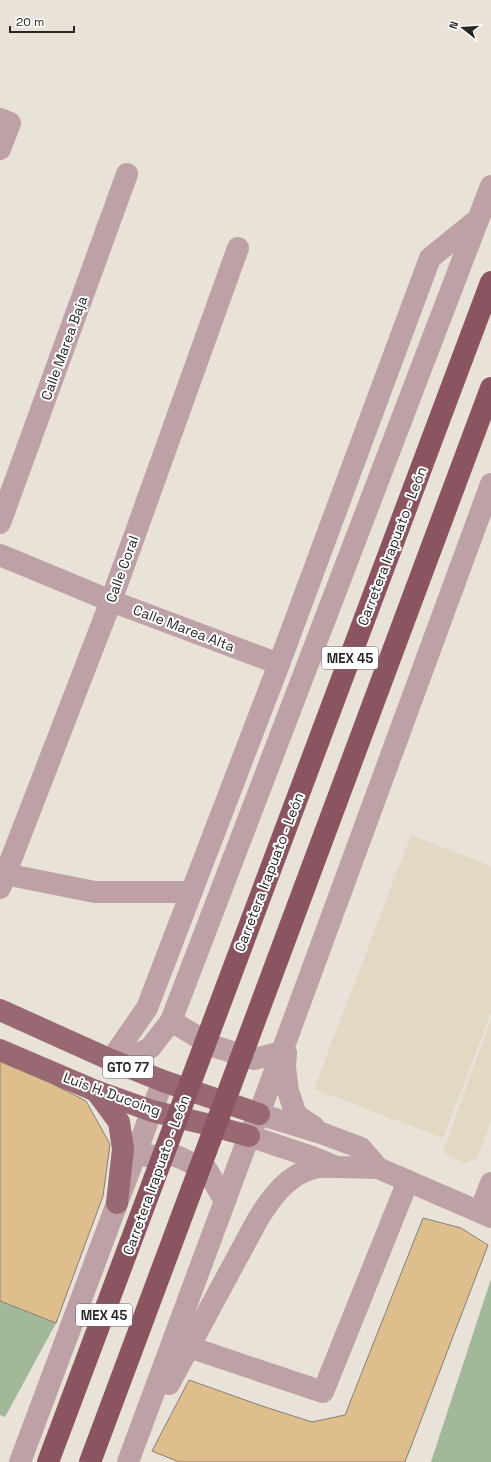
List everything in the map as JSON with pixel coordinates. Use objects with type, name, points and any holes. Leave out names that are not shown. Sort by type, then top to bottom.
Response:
[{"type":"highway","name":"Carretera Irapuato - León","points":[[48,1462],[491,282]]},
{"type":"highway","name":"MEX 45","points":[[90,1462],[491,388]]},
{"type":"main road","name":"Luis H. Ducoing","points":[[0,1010],[111,1060],[163,1081],[259,1114]]},
{"type":"main road","name":"Luis H. Ducoing","points":[[0,1050],[96,1091],[152,1111],[249,1136]]},
{"type":"main road","points":[[96,1091],[119,1122],[123,1149],[117,1203]]},
{"type":"street","points":[[0,119],[10,123],[0,149]]},
{"type":"street","name":"Calle Marea Baja","points":[[0,523],[127,174]]},
{"type":"street","points":[[111,1060],[134,1056],[150,1048],[171,1021],[491,186]]},
{"type":"street","points":[[111,1060],[147,1008],[279,664],[430,258],[478,219]]},
{"type":"street","name":"Calle Coral","points":[[3,881],[111,601],[238,248]]},
{"type":"street","points":[[128,1461],[249,1136],[259,1114],[491,484]]},
{"type":"street","name":"Calle Marea Alta","points":[[0,555],[111,601],[279,664]]},
{"type":"street","points":[[3,881],[95,892],[191,892]]},
{"type":"street","points":[[171,1021],[213,1046],[254,1059],[285,1044]]},
{"type":"street","points":[[285,1044],[285,1067],[288,1092],[296,1115],[324,1134]]},
{"type":"street","points":[[20,1462],[163,1081]]},
{"type":"street","name":"GTO 77","points":[[259,1114],[324,1134],[360,1148],[378,1168]]},
{"type":"street","name":"GTO 77","points":[[249,1136],[312,1157],[336,1167],[378,1168],[485,1214]]},
{"type":"street","points":[[135,1156],[174,1155],[207,1170],[226,1201]]},
{"type":"street","points":[[128,1461],[268,1202],[282,1186],[296,1176],[314,1168],[336,1167]]},
{"type":"street","points":[[189,1347],[323,1392],[408,1181]]},
{"type":"street","points":[[485,1214],[491,1183]]},
{"type":"shaded area","points":[[411,835],[491,866],[491,1013],[443,1138],[314,1089]]},
{"type":"shaded area","points":[[491,1019],[491,1120],[478,1157],[464,1164],[443,1152]]},
{"type":"green space","points":[[491,1279],[491,1462],[431,1462]]},
{"type":"green space","points":[[0,1301],[56,1323],[5,1417],[0,1415]]},
{"type":"building","points":[[0,1057],[86,1101],[110,1144],[103,1196],[56,1323],[0,1301]]},
{"type":"building","points":[[423,1218],[461,1228],[488,1245],[405,1462],[179,1462],[152,1451],[189,1380],[312,1422],[345,1415]]}]
